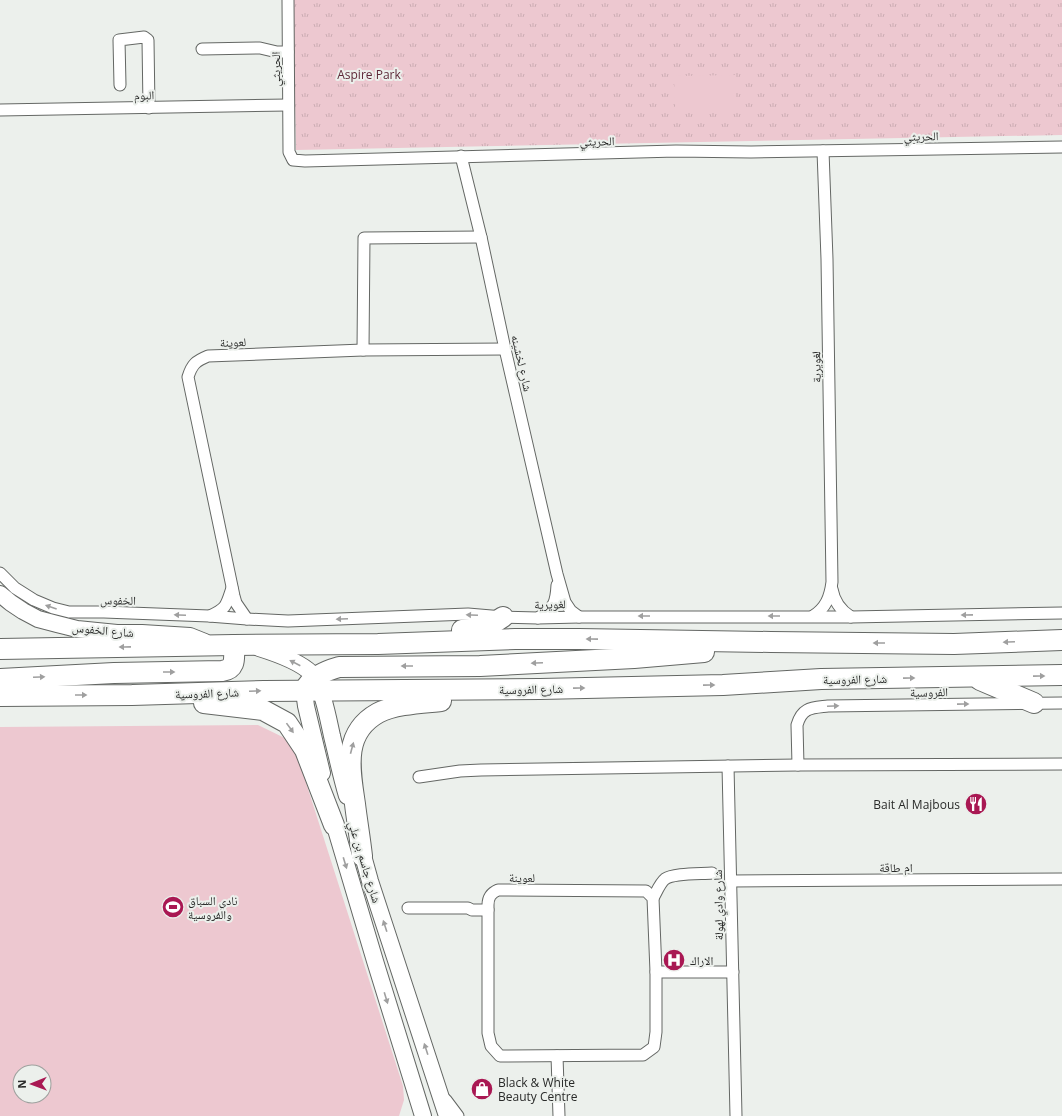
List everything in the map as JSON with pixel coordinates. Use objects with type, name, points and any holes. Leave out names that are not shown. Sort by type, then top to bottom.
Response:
[{"type":"highway","points":[[378,644],[418,636],[488,627],[503,617]]},
{"type":"highway","points":[[0,649],[378,644],[571,639],[954,644],[1062,640]]},
{"type":"highway","points":[[313,687],[327,670],[346,666],[480,666],[634,658],[718,651],[771,642]]},
{"type":"highway","points":[[0,679],[114,673],[222,671],[229,669],[232,666],[241,645]]},
{"type":"highway","name":"شارع الفروسية","points":[[0,696],[132,695],[264,691],[313,687],[540,689],[723,685],[821,679],[1062,676]]},
{"type":"highway","points":[[974,677],[1034,703]]},
{"type":"highway","points":[[362,856],[350,762],[352,745],[362,727],[370,719],[379,713],[401,706],[478,699],[540,689]]},
{"type":"highway","points":[[132,695],[262,710],[287,723],[305,750],[334,825]]},
{"type":"street","name":"الحريثي","points":[[288,0],[289,152],[293,160],[305,161],[461,156],[619,154],[676,151],[751,152],[1062,147]]},
{"type":"street","points":[[120,85],[119,40],[144,38],[148,40],[150,108]]},
{"type":"street","points":[[202,50],[260,48],[272,45],[288,48]]},
{"type":"street","name":"البوم","points":[[0,110],[288,105]]},
{"type":"street","name":"لغويرية","points":[[823,151],[827,259],[832,582],[836,603],[851,616]]},
{"type":"street","name":"شارع لخشينه","points":[[461,156],[481,237],[505,349],[557,574],[565,602],[571,611],[579,616]]},
{"type":"street","points":[[363,350],[364,238],[481,237]]},
{"type":"street","name":"لعوينة","points":[[247,619],[236,603],[232,587],[188,377],[190,368],[198,360],[208,356],[363,350],[505,349]]},
{"type":"street","name":"الخفوس","points":[[0,573],[21,593],[42,604],[60,610],[85,613],[104,612],[247,619]]},
{"type":"street","name":"شارع لخشينه","points":[[538,618],[552,608],[555,603],[557,574]]},
{"type":"street","name":"لغويرية","points":[[247,619],[288,621],[468,614],[538,618],[579,616],[813,616],[820,612],[825,606],[830,595],[832,582]]},
{"type":"street","points":[[209,616],[219,612],[225,607],[232,587]]},
{"type":"street","name":"شارع الخفوس","points":[[0,594],[23,612],[38,619],[77,629],[117,633],[190,636],[212,645]]},
{"type":"street","points":[[813,616],[1062,614]]},
{"type":"street","points":[[241,645],[279,654],[302,666],[310,673],[313,687]]},
{"type":"street","name":"شارع جاسم بن علي","points":[[423,1116],[334,825],[304,697],[313,687],[327,715],[362,856],[447,1116]]},
{"type":"street","name":"الفروسية","points":[[798,765],[797,725],[799,719],[806,710],[810,708],[828,706],[1062,703]]},
{"type":"street","points":[[308,718],[311,711],[317,708],[323,710],[327,715]]},
{"type":"street","points":[[419,777],[460,771],[481,770],[798,765],[1062,764]]},
{"type":"street","name":"شارع وادي لهولة","points":[[728,766],[736,1116]]},
{"type":"street","points":[[408,908],[468,908],[472,905],[488,908],[488,1033],[491,1046],[500,1056],[643,1055],[654,1047],[656,1032],[656,972],[653,898],[664,880],[670,876],[712,873]]},
{"type":"street","name":"ام طاقة","points":[[731,881],[1062,879]]},
{"type":"street","name":"لعوينة","points":[[488,908],[488,898],[493,892],[498,890],[646,891],[653,898]]},
{"type":"street","points":[[656,972],[733,972]]},
{"type":"street","points":[[557,1056],[558,1116]]},
{"type":"street","points":[[438,1086],[450,1107],[458,1116]]},
{"type":"green space","name":"Aspire Park","points":[[293,0],[1062,0],[1062,135],[296,150]]},
{"type":"green space","points":[[736,75],[736,107],[675,107],[674,76]]},
{"type":"green space","name":"نادي السباق والفروسية","points":[[258,725],[293,742],[403,1086],[404,1100],[399,1116],[0,1116],[0,727]]},
{"type":"place","name":"Bait Al Majbous","points":[[976,804]]},
{"type":"place","name":"نادي السباق والفروسية","points":[[173,907]]},
{"type":"place","name":"الاراك","points":[[674,960]]},
{"type":"place","name":"Black & White Beauty Centre","points":[[482,1089]]}]
